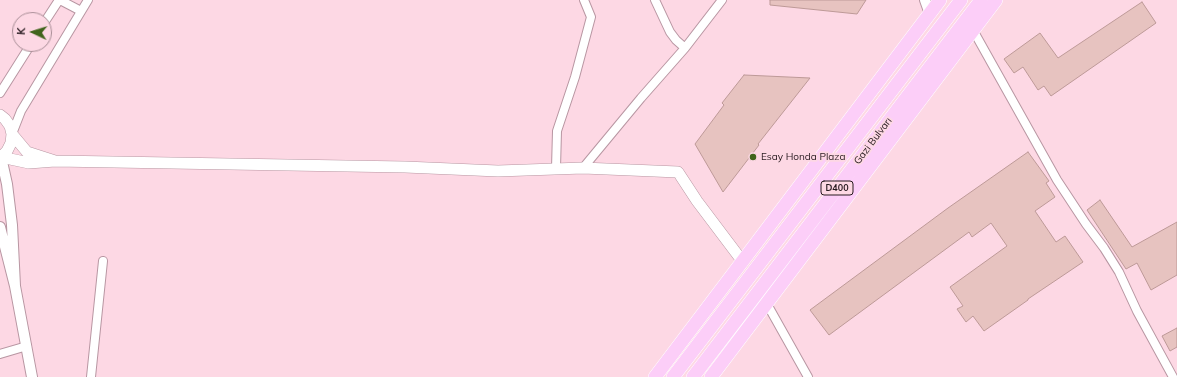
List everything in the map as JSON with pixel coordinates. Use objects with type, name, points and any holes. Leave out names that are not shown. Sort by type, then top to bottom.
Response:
[{"type":"highway","points":[[655,377],[940,0]]},
{"type":"highway","name":"Gazi Bulvarı","points":[[673,377],[961,0]]},
{"type":"highway","name":"Gazi Bulvarı","points":[[693,377],[981,0]]},
{"type":"highway","points":[[711,377],[996,0]]},
{"type":"main road","points":[[0,115],[5,119],[10,126],[12,134],[27,152],[55,161]]},
{"type":"main road","points":[[12,134],[9,147],[1,157],[29,163],[55,161],[405,167],[498,171],[583,168],[678,172],[697,202],[743,262]]},
{"type":"street","points":[[51,12],[59,0],[81,11]]},
{"type":"street","points":[[12,134],[20,111],[88,0]]},
{"type":"street","points":[[556,168],[557,131],[576,77],[591,17],[584,0]]},
{"type":"street","points":[[655,0],[670,32],[685,48]]},
{"type":"street","points":[[583,168],[685,48],[722,0]]},
{"type":"street","points":[[925,0],[930,14]]},
{"type":"street","points":[[973,30],[1057,180],[1119,272],[1137,311],[1173,377]]},
{"type":"street","points":[[0,93],[26,52]]},
{"type":"street","points":[[1,157],[7,184],[12,225],[15,286]]},
{"type":"street","points":[[0,227],[15,286],[32,377]]},
{"type":"street","points":[[91,377],[103,261]]},
{"type":"street","points":[[756,294],[767,304],[808,377]]},
{"type":"street","points":[[0,354],[27,346]]},
{"type":"building","points":[[770,0],[866,0],[857,14],[770,5]]},
{"type":"building","points":[[1142,2],[1156,23],[1051,96],[1044,86],[1038,90],[1023,67],[1014,73],[1004,59],[1040,33],[1058,58]]},
{"type":"building","points":[[744,75],[810,78],[758,144],[759,145],[723,192],[695,144],[724,105],[722,103]]},
{"type":"building","points":[[1028,152],[1049,181],[1046,183],[1055,197],[1035,211],[1056,242],[1065,236],[1083,262],[984,331],[973,316],[966,322],[957,309],[963,306],[950,287],[1007,246],[991,223],[972,237],[969,232],[829,335],[810,310],[948,208]]},
{"type":"building","points":[[1100,200],[1132,247],[1177,222],[1177,275],[1151,290],[1137,263],[1126,269],[1087,210]]},
{"type":"building","points":[[1177,328],[1177,347],[1170,351],[1162,336]]},
{"type":"place","name":"Esay Honda Plaza","points":[[753,157]]}]
